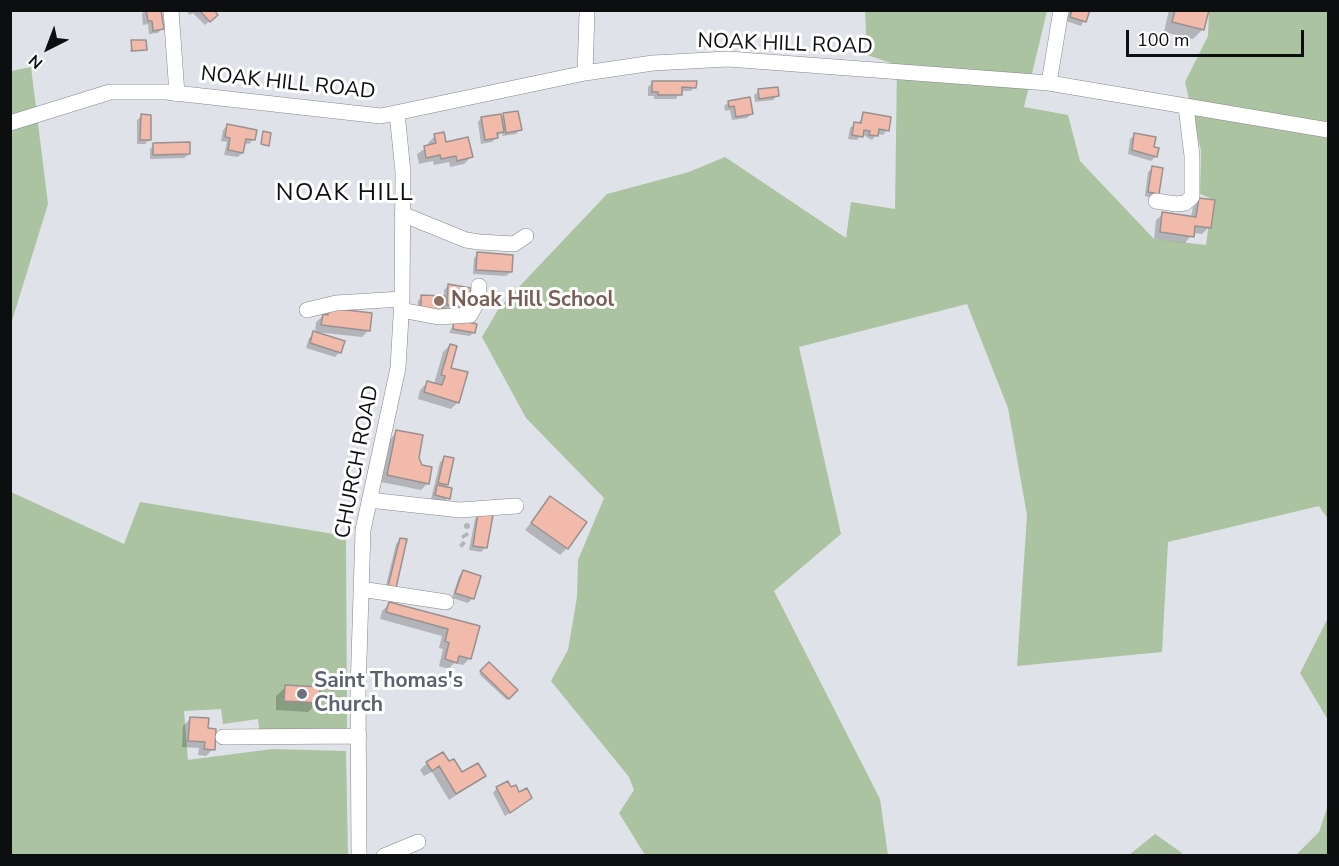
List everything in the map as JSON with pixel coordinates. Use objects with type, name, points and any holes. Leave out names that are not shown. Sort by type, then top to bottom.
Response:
[{"type":"street","points":[[171,10],[177,94]]},
{"type":"street","points":[[1049,83],[1061,10]]},
{"type":"street","points":[[585,73],[587,13]]},
{"type":"street","name":"NOAK HILL ROAD","points":[[10,123],[110,92],[177,94],[381,116],[585,73],[653,63],[728,59],[1049,83],[1329,130]]},
{"type":"street","points":[[1156,201],[1176,204],[1185,203],[1192,197],[1192,156],[1186,107]]},
{"type":"street","name":"CHURCH ROAD","points":[[359,855],[363,530],[398,368],[402,305],[401,129],[397,113]]},
{"type":"street","points":[[402,214],[466,240],[514,244],[526,236]]},
{"type":"street","points":[[307,310],[336,303],[402,305],[438,317],[470,315],[478,301],[479,286]]},
{"type":"street","points":[[369,500],[460,510],[487,510],[516,506]]},
{"type":"street","points":[[361,590],[446,602]]},
{"type":"street","points":[[223,737],[359,736]]},
{"type":"street","points":[[384,855],[418,842]]},
{"type":"green space","points":[[865,11],[1047,11],[1024,107],[1068,115],[1080,161],[1154,239],[1206,245],[1212,199],[1200,194],[1201,151],[1185,82],[1208,36],[1209,11],[1328,11],[1328,519],[1319,506],[1168,542],[1162,652],[1017,666],[1027,515],[1008,408],[967,304],[799,347],[841,534],[774,591],[880,799],[888,855],[645,855],[619,813],[634,790],[629,777],[551,681],[568,650],[577,597],[578,560],[604,498],[526,418],[482,337],[499,308],[607,194],[689,172],[725,157],[846,238],[851,202],[895,209],[897,65],[867,55]]},
{"type":"green space","points":[[31,67],[48,204],[11,324],[11,71]]},
{"type":"green space","points":[[11,492],[124,544],[140,502],[346,536],[347,737],[260,736],[258,719],[223,724],[221,709],[184,711],[188,760],[272,749],[346,751],[348,855],[11,856]]},
{"type":"green space","points":[[1328,618],[1328,720],[1300,673]]},
{"type":"green space","points":[[1328,805],[1328,855],[1296,855],[1319,832]]},
{"type":"green space","points":[[1155,834],[1182,853],[1181,855],[1129,855]]},
{"type":"building","points":[[146,10],[161,10],[164,29],[153,31],[152,21],[148,21]]},
{"type":"building","points":[[199,10],[214,10],[218,15],[210,22]]},
{"type":"building","points":[[1072,10],[1090,10],[1086,22],[1070,17]]},
{"type":"building","points":[[1175,10],[1209,10],[1204,30],[1172,22]]},
{"type":"building","points":[[131,40],[146,40],[147,50],[132,51]]},
{"type":"building","points":[[652,81],[697,81],[696,88],[682,87],[682,95],[658,95],[658,92],[652,92]]},
{"type":"building","points":[[778,87],[779,96],[759,99],[758,89]]},
{"type":"building","points":[[750,97],[753,114],[736,117],[734,106],[729,107],[728,101]]},
{"type":"building","points":[[518,111],[522,130],[506,133],[503,113]]},
{"type":"building","points":[[863,112],[891,117],[889,131],[879,129],[878,136],[869,135],[870,131],[864,130],[863,137],[852,135],[854,122],[861,123]]},
{"type":"building","points":[[141,114],[151,115],[151,140],[140,140]]},
{"type":"building","points":[[501,114],[504,132],[497,133],[498,138],[485,140],[481,117]]},
{"type":"building","points":[[227,124],[257,130],[255,140],[246,139],[243,153],[228,150],[230,138],[225,137]]},
{"type":"building","points":[[263,131],[271,133],[269,146],[261,144]]},
{"type":"building","points":[[444,132],[446,142],[468,137],[473,157],[457,161],[456,156],[441,159],[440,155],[426,158],[424,146],[436,143],[434,134]]},
{"type":"building","points":[[1134,133],[1156,137],[1154,147],[1159,148],[1157,157],[1132,150]]},
{"type":"building","points":[[190,142],[190,154],[153,155],[153,143]]},
{"type":"building","points":[[1152,166],[1163,168],[1159,194],[1148,192]]},
{"type":"building","points":[[1199,198],[1215,200],[1211,228],[1195,226],[1194,237],[1160,232],[1162,212],[1196,217]]},
{"type":"building","points":[[477,252],[513,255],[512,272],[476,270]]},
{"type":"building","points":[[448,284],[471,288],[470,307],[447,305]]},
{"type":"building","points":[[421,295],[445,296],[442,313],[421,312]]},
{"type":"building","points":[[329,308],[372,313],[370,331],[321,325],[323,314],[328,315]]},
{"type":"building","points":[[454,319],[477,324],[475,333],[453,329]]},
{"type":"building","points":[[313,331],[345,341],[341,353],[310,343]]},
{"type":"building","points":[[450,344],[457,346],[451,368],[468,372],[459,403],[424,392],[427,381],[442,385],[445,376],[441,375]]},
{"type":"building","points":[[396,430],[423,435],[419,458],[422,465],[432,467],[429,484],[387,475]]},
{"type":"building","points":[[444,456],[454,458],[448,485],[438,483]]},
{"type":"building","points":[[437,485],[452,488],[450,499],[435,495]]},
{"type":"building","points":[[550,496],[587,522],[568,549],[531,523]]},
{"type":"building","points":[[478,513],[493,515],[487,548],[473,546]]},
{"type":"building","points":[[400,538],[407,539],[396,588],[388,586]]},
{"type":"building","points":[[463,570],[481,576],[474,599],[455,593]]},
{"type":"building","points":[[389,602],[480,626],[471,659],[459,656],[457,663],[445,659],[449,643],[445,641],[448,629],[386,612]]},
{"type":"building","points":[[489,662],[518,690],[509,699],[480,671]]},
{"type":"building","name":"Saint Thomas's Church","points":[[285,685],[320,687],[319,703],[284,701]]},
{"type":"building","points":[[190,717],[209,718],[208,728],[216,729],[215,750],[204,749],[205,742],[188,741]]},
{"type":"building","points":[[443,752],[449,761],[454,759],[462,772],[478,763],[486,776],[456,794],[439,766],[432,771],[426,762]]},
{"type":"building","points":[[508,781],[511,787],[516,785],[519,792],[527,788],[532,798],[510,813],[496,787]]},
{"type":"place","name":"Noak Hill School","points":[[439,301]]},
{"type":"place","name":"Saint Thomas's Church","points":[[302,694]]},
{"type":"district","name":"NOAK HILL","points":[[345,194]]}]
